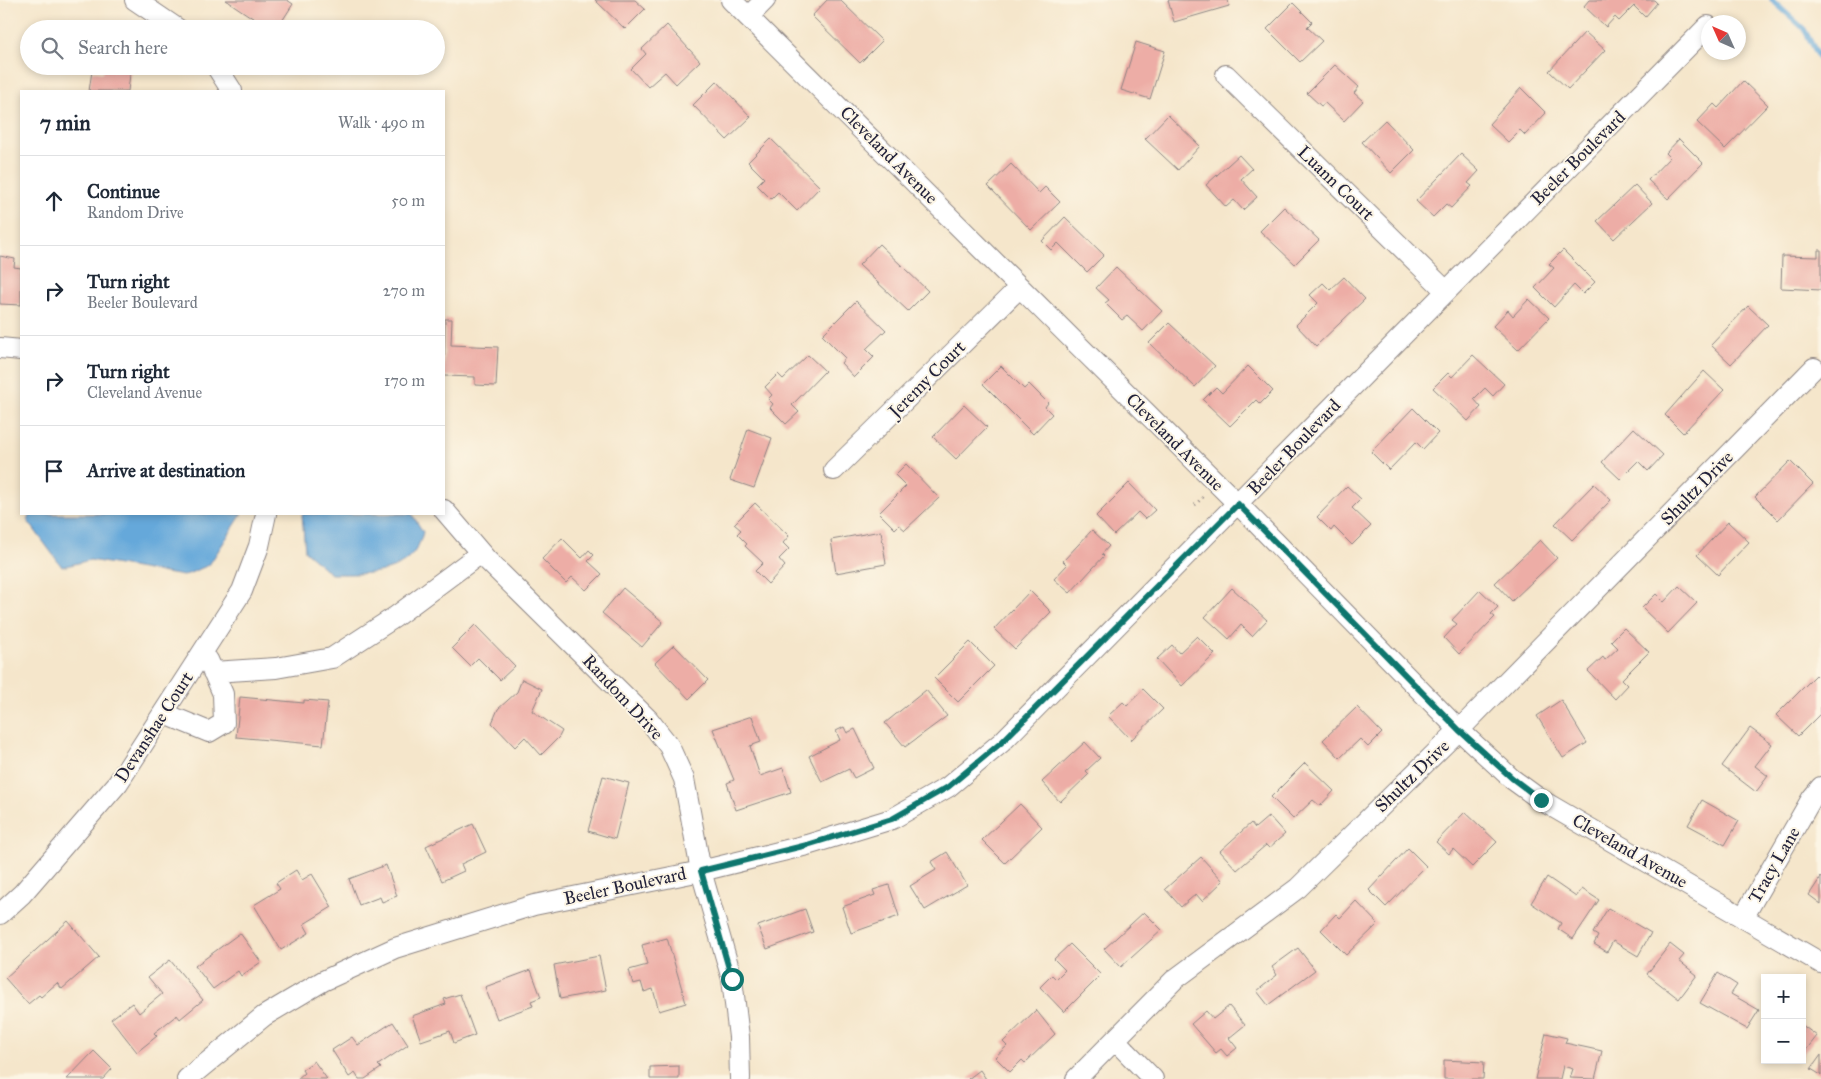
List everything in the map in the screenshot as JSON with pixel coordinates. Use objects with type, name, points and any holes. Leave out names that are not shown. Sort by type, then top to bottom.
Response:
[{"type":"street","points":[[135,0],[165,20]]},
{"type":"street","name":"Cleveland Avenue","points":[[731,0],[1238,504],[1459,730],[1512,778],[1541,800],[1821,963]]},
{"type":"street","points":[[748,17],[765,0]]},
{"type":"street","name":"Beeler Boulevard","points":[[187,1079],[264,1016],[323,981],[395,948],[534,905],[701,871],[807,845],[892,819],[948,787],[1002,742],[1701,33]]},
{"type":"street","points":[[222,75],[231,90]]},
{"type":"street","name":"Luann Court","points":[[1226,75],[1446,291]]},
{"type":"street","name":"Jeremy Court","points":[[834,470],[1020,287]]},
{"type":"street","points":[[0,348],[20,350]]},
{"type":"street","name":"Shultz Drive","points":[[1076,1079],[1174,980],[1298,888],[1459,730],[1814,368]]},
{"type":"street","name":"Random Drive","points":[[445,511],[481,553],[648,719],[669,746],[684,779],[701,871],[732,979],[739,1037],[740,1079]]},
{"type":"street","name":"Devanshae Court","points":[[0,914],[22,894],[118,783],[242,591],[259,546],[266,515]]},
{"type":"street","points":[[213,672],[276,668],[332,658],[395,617],[481,553]]},
{"type":"street","points":[[163,713],[209,732],[224,723],[223,694],[204,650]]},
{"type":"street","name":"Tracy Lane","points":[[1744,918],[1812,798],[1821,787]]},
{"type":"street","points":[[1115,1040],[1154,1079]]},
{"type":"water","points":[[31,515],[241,515],[209,565],[183,576],[90,560],[62,567],[28,521]]},
{"type":"water","points":[[302,515],[413,515],[423,532],[418,547],[410,558],[387,570],[374,573],[331,574],[305,551]]},
{"type":"building","points":[[226,0],[287,0],[293,4],[283,20],[256,20]]},
{"type":"building","points":[[595,0],[635,0],[645,9],[625,29]]},
{"type":"building","points":[[827,0],[840,0],[882,41],[860,63],[812,16]]},
{"type":"building","points":[[1168,0],[1228,0],[1229,6],[1174,22]]},
{"type":"building","points":[[1589,0],[1654,0],[1657,3],[1645,17],[1634,6],[1619,21],[1615,17],[1606,27],[1584,6]]},
{"type":"building","points":[[1293,3],[1312,22],[1307,27],[1322,41],[1300,62],[1267,29]]},
{"type":"building","points":[[667,25],[700,61],[676,84],[665,72],[648,87],[631,69],[646,54],[642,49]]},
{"type":"building","points":[[1585,32],[1605,50],[1568,89],[1549,71]]},
{"type":"building","points":[[1136,42],[1165,51],[1150,99],[1121,90]]},
{"type":"building","points":[[1335,65],[1359,87],[1354,93],[1363,101],[1344,121],[1325,103],[1321,106],[1307,93]]},
{"type":"building","points":[[91,75],[130,75],[128,90],[89,90]]},
{"type":"building","points":[[717,81],[751,117],[727,140],[693,105]]},
{"type":"building","points":[[1743,81],[1768,105],[1725,149],[1697,122],[1714,104],[1718,108]]},
{"type":"building","points":[[1521,88],[1546,113],[1525,135],[1520,130],[1508,142],[1489,124]]},
{"type":"building","points":[[1168,115],[1200,146],[1178,170],[1145,139]]},
{"type":"building","points":[[1385,120],[1414,150],[1391,173],[1362,142]]},
{"type":"building","points":[[771,139],[820,187],[797,211],[778,192],[771,199],[757,185],[764,178],[748,162]]},
{"type":"building","points":[[1679,139],[1703,163],[1668,199],[1648,180],[1670,157],[1666,153]]},
{"type":"building","points":[[1461,154],[1479,171],[1468,183],[1472,186],[1451,208],[1446,204],[1433,217],[1416,201]]},
{"type":"building","points":[[1239,155],[1252,169],[1241,179],[1257,197],[1243,210],[1234,200],[1226,207],[1206,185]]},
{"type":"building","points":[[1011,164],[1039,193],[1045,187],[1060,202],[1031,230],[988,186]]},
{"type":"building","points":[[1635,185],[1652,203],[1614,239],[1597,221]]},
{"type":"building","points":[[1284,207],[1319,240],[1295,264],[1260,231]]},
{"type":"building","points":[[1065,217],[1104,255],[1087,272],[1058,243],[1051,250],[1042,241]]},
{"type":"building","points":[[879,244],[928,291],[908,311],[859,265]]},
{"type":"building","points":[[1563,250],[1595,282],[1583,294],[1574,285],[1554,307],[1535,288],[1554,268],[1549,264]]},
{"type":"building","points":[[1818,250],[1821,250],[1821,290],[1781,288],[1782,256],[1818,257]]},
{"type":"building","points":[[0,256],[15,259],[14,267],[20,268],[20,305],[0,304]]},
{"type":"building","points":[[1116,267],[1162,311],[1143,331],[1127,316],[1122,320],[1105,303],[1109,300],[1096,288]]},
{"type":"building","points":[[1344,277],[1365,299],[1316,346],[1296,325],[1318,303],[1310,295],[1323,283],[1330,290]]},
{"type":"building","points":[[1529,299],[1549,318],[1518,350],[1493,326],[1508,310],[1513,316]]},
{"type":"building","points":[[856,301],[886,330],[866,349],[874,357],[854,377],[841,363],[845,358],[822,335]]},
{"type":"building","points":[[1748,306],[1768,325],[1731,364],[1711,345]]},
{"type":"building","points":[[445,319],[452,319],[451,345],[498,347],[496,386],[475,385],[475,377],[445,376]]},
{"type":"building","points":[[1169,323],[1215,366],[1195,387],[1149,343]]},
{"type":"building","points":[[808,355],[825,371],[792,405],[799,412],[786,424],[770,408],[773,404],[768,399],[772,395],[765,387],[778,374],[783,379]]},
{"type":"building","points":[[1473,355],[1504,384],[1493,396],[1485,388],[1474,399],[1481,407],[1468,421],[1433,388],[1448,373],[1452,377]]},
{"type":"building","points":[[1001,366],[1024,389],[1029,384],[1048,403],[1045,407],[1052,414],[1033,434],[983,384]]},
{"type":"building","points":[[1248,366],[1273,391],[1260,404],[1256,400],[1230,426],[1203,400],[1216,387],[1222,393]]},
{"type":"building","points":[[1704,371],[1724,390],[1683,433],[1665,415]]},
{"type":"building","points":[[964,405],[987,427],[956,459],[933,437]]},
{"type":"building","points":[[1413,408],[1438,433],[1423,449],[1416,442],[1389,470],[1371,452]]},
{"type":"building","points":[[1634,428],[1663,455],[1648,471],[1638,461],[1620,479],[1602,462]]},
{"type":"building","points":[[748,429],[772,438],[754,488],[730,480]]},
{"type":"building","points":[[1790,461],[1813,484],[1778,520],[1755,497]]},
{"type":"building","points":[[906,464],[939,498],[905,530],[899,525],[895,529],[879,513],[906,486],[895,475]]},
{"type":"building","points":[[1129,483],[1155,510],[1145,519],[1138,512],[1114,535],[1096,516]]},
{"type":"building","points":[[1594,484],[1611,500],[1572,540],[1555,524]]},
{"type":"building","points":[[1347,486],[1361,499],[1352,508],[1371,526],[1352,545],[1334,527],[1331,531],[1317,517]]},
{"type":"building","points":[[755,503],[789,536],[783,543],[789,549],[779,559],[785,566],[768,584],[755,571],[763,563],[745,546],[747,544],[737,534],[741,530],[734,524]]},
{"type":"building","points":[[1728,522],[1749,542],[1718,575],[1697,555]]},
{"type":"building","points":[[1092,530],[1109,546],[1102,554],[1104,556],[1070,593],[1054,579],[1067,565],[1063,561]]},
{"type":"building","points":[[881,531],[886,564],[836,573],[831,540]]},
{"type":"building","points":[[562,538],[582,558],[589,550],[594,555],[588,561],[602,574],[586,590],[572,577],[566,583],[542,559]]},
{"type":"building","points":[[1540,540],[1557,558],[1512,601],[1495,583]]},
{"type":"building","points":[[1679,586],[1697,603],[1668,633],[1642,608],[1656,594],[1664,602]]},
{"type":"building","points":[[623,588],[663,622],[642,647],[602,613]]},
{"type":"building","points":[[1232,588],[1267,620],[1252,636],[1241,625],[1229,639],[1205,617]]},
{"type":"building","points":[[1480,590],[1498,607],[1491,614],[1495,617],[1459,654],[1444,638],[1457,624],[1452,620]]},
{"type":"building","points":[[1030,591],[1051,612],[1015,649],[994,629]]},
{"type":"building","points":[[475,625],[515,666],[500,680],[478,658],[470,666],[452,648]]},
{"type":"building","points":[[1624,628],[1649,652],[1622,679],[1628,685],[1615,699],[1588,671],[1603,657],[1605,660],[1618,648],[1611,641]]},
{"type":"building","points":[[1197,636],[1215,654],[1182,686],[1157,659],[1172,645],[1179,653]]},
{"type":"building","points":[[970,642],[994,666],[958,702],[934,678]]},
{"type":"building","points":[[674,645],[708,680],[689,699],[655,663]]},
{"type":"building","points":[[1816,675],[1821,680],[1821,713],[1798,736],[1776,715]]},
{"type":"building","points":[[522,679],[542,689],[532,711],[562,731],[559,737],[541,755],[525,737],[515,747],[492,723],[498,709],[517,692]]},
{"type":"building","points":[[1143,689],[1163,709],[1131,740],[1108,716],[1123,702],[1127,706]]},
{"type":"building","points":[[926,690],[947,716],[905,747],[885,723]]},
{"type":"building","points":[[240,697],[304,703],[304,700],[328,702],[323,745],[236,737]]},
{"type":"building","points":[[1561,700],[1587,743],[1563,758],[1537,716]]},
{"type":"building","points":[[1357,707],[1382,733],[1368,747],[1360,739],[1340,758],[1323,740]]},
{"type":"building","points":[[752,716],[761,742],[750,746],[760,776],[783,768],[791,792],[736,810],[727,783],[734,780],[713,729]]},
{"type":"building","points":[[844,727],[847,733],[855,729],[874,768],[854,778],[849,769],[822,782],[809,756],[840,740],[836,731]]},
{"type":"building","points":[[1750,728],[1772,744],[1755,766],[1768,776],[1756,792],[1722,766]]},
{"type":"building","points":[[1085,742],[1100,758],[1086,771],[1089,774],[1060,802],[1042,782]]},
{"type":"building","points":[[1305,763],[1334,791],[1320,806],[1313,800],[1293,819],[1271,797]]},
{"type":"building","points":[[603,776],[629,783],[615,839],[588,831]]},
{"type":"building","points":[[1702,800],[1739,821],[1725,845],[1688,825]]},
{"type":"building","points":[[1020,804],[1042,827],[1005,863],[982,840]]},
{"type":"building","points":[[1465,812],[1497,842],[1472,867],[1453,849],[1449,854],[1436,842]]},
{"type":"building","points":[[1269,816],[1285,834],[1269,848],[1266,845],[1237,870],[1220,851],[1251,823],[1255,828]]},
{"type":"building","points":[[473,824],[486,852],[461,864],[464,871],[442,881],[426,846]]},
{"type":"building","points":[[1408,848],[1426,866],[1386,907],[1369,890]]},
{"type":"building","points":[[947,852],[967,885],[925,910],[910,886],[936,870],[931,862]]},
{"type":"building","points":[[1201,857],[1223,881],[1202,901],[1196,894],[1181,907],[1165,889]]},
{"type":"building","points":[[386,865],[397,896],[382,902],[380,897],[359,905],[349,879]]},
{"type":"building","points":[[296,870],[302,880],[312,874],[332,907],[304,924],[309,933],[281,950],[254,905],[280,889],[276,883]]},
{"type":"building","points":[[1547,877],[1576,897],[1582,889],[1599,900],[1573,939],[1558,929],[1561,923],[1531,903]]},
{"type":"building","points":[[1821,877],[1821,904],[1809,895]]},
{"type":"building","points":[[889,885],[899,916],[851,933],[842,907],[875,895],[873,890]]},
{"type":"building","points":[[1356,901],[1378,924],[1346,955],[1321,930],[1336,914],[1340,918]]},
{"type":"building","points":[[1608,908],[1651,933],[1638,956],[1613,941],[1607,952],[1594,944],[1598,936],[1593,933]]},
{"type":"building","points":[[805,909],[813,932],[767,949],[758,926]]},
{"type":"building","points":[[1144,912],[1162,930],[1121,967],[1104,949]]},
{"type":"building","points":[[68,921],[99,957],[62,989],[57,983],[41,997],[39,995],[28,1004],[5,978]]},
{"type":"building","points":[[240,933],[261,962],[241,976],[238,971],[213,989],[195,966]]},
{"type":"building","points":[[667,938],[686,1003],[659,1011],[653,989],[644,992],[641,982],[633,984],[629,970],[647,965],[642,945]]},
{"type":"building","points":[[1070,944],[1101,975],[1064,1012],[1040,987],[1052,975],[1056,979],[1065,970],[1054,959]]},
{"type":"building","points":[[1670,944],[1684,955],[1679,961],[1697,975],[1679,999],[1647,974]]},
{"type":"building","points":[[1298,948],[1315,970],[1268,1005],[1257,991],[1277,975],[1272,967]]},
{"type":"building","points":[[599,956],[606,990],[560,999],[554,965]]},
{"type":"building","points":[[170,960],[203,1000],[180,1019],[177,1015],[154,1033],[157,1036],[137,1052],[111,1019],[132,1003],[139,1013],[162,994],[148,977]]},
{"type":"building","points":[[531,970],[541,997],[531,1001],[533,1006],[497,1019],[485,987]]},
{"type":"building","points":[[1718,973],[1737,985],[1731,994],[1759,1010],[1747,1029],[1700,1003]]},
{"type":"building","points":[[460,994],[475,1035],[454,1043],[450,1031],[421,1041],[412,1016],[446,1004],[444,999]]},
{"type":"building","points":[[1229,1006],[1245,1025],[1229,1038],[1237,1048],[1227,1056],[1221,1049],[1216,1053],[1191,1024],[1206,1011],[1213,1019]]},
{"type":"building","points":[[1036,1010],[1055,1034],[1025,1063],[1022,1060],[1010,1072],[995,1057],[1007,1046],[1003,1042]]},
{"type":"building","points":[[393,1022],[408,1045],[378,1065],[381,1068],[365,1079],[359,1079],[355,1073],[349,1077],[332,1050],[352,1037],[358,1045]]},
{"type":"building","points":[[1806,1028],[1817,1036],[1806,1050]]},
{"type":"building","points":[[1546,1033],[1567,1038],[1565,1043],[1602,1051],[1595,1079],[1570,1078],[1573,1069],[1563,1066],[1560,1079],[1535,1079]]},
{"type":"building","points":[[94,1051],[112,1069],[103,1079],[67,1079]]},
{"type":"building","points":[[1821,1055],[1821,1075],[1811,1069]]},
{"type":"building","points":[[1444,1060],[1484,1062],[1483,1079],[1444,1079]]},
{"type":"building","points":[[314,1061],[327,1079],[297,1079],[304,1073],[302,1070]]},
{"type":"building","points":[[679,1066],[679,1079],[650,1079],[650,1067]]},
{"type":"building","points":[[980,1070],[986,1079],[968,1079]]},
{"type":"waterway","points":[[1772,0],[1804,29],[1821,61]]},
{"type":"route","points":[[732,979],[701,871],[807,845],[892,819],[948,787],[1002,742],[1238,504],[1459,730],[1512,778],[1541,800]]}]
